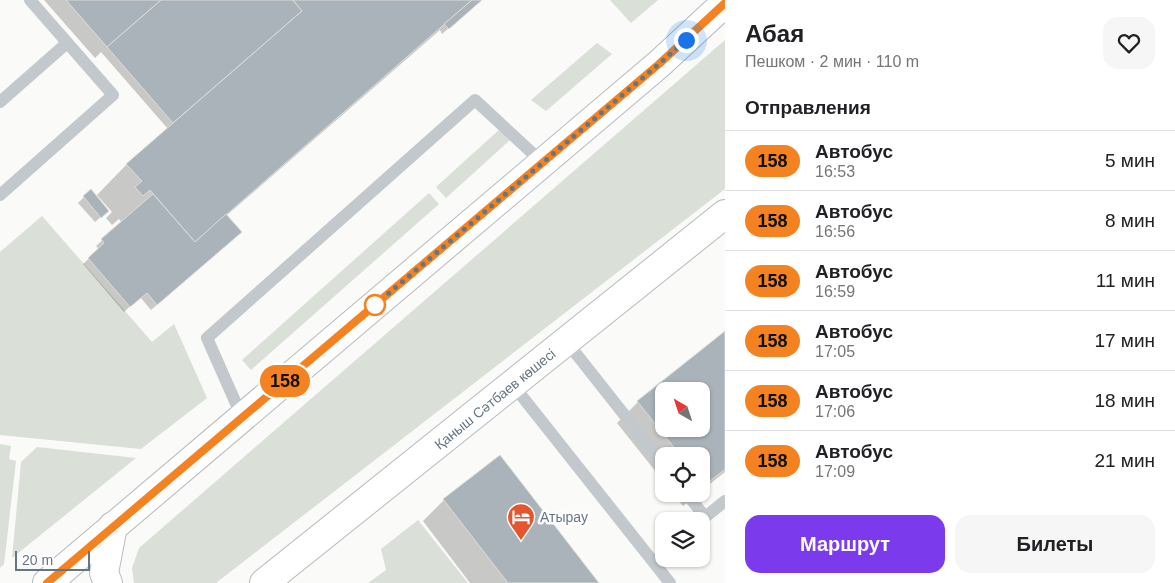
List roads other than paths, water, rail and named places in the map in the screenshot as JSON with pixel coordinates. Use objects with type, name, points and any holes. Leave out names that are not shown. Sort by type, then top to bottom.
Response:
[{"type":"main road","points":[[47,583],[659,64],[725,3]]},
{"type":"main road","name":"Қаныш Сәтбаев көшесі","points":[[264,583],[725,214]]},
{"type":"main road","points":[[108,583],[104,573],[113,526]]},
{"type":"lane","points":[[0,195],[114,95],[30,0]]},
{"type":"lane","points":[[0,102],[68,43]]},
{"type":"lane","points":[[242,417],[208,338],[475,100],[543,163]]},
{"type":"lane","points":[[566,341],[655,454]]},
{"type":"lane","points":[[513,385],[670,583]]},
{"type":"lane","points":[[693,502],[705,517],[725,501]]},
{"type":"place","name":"Атырау","points":[[521,541]]}]
